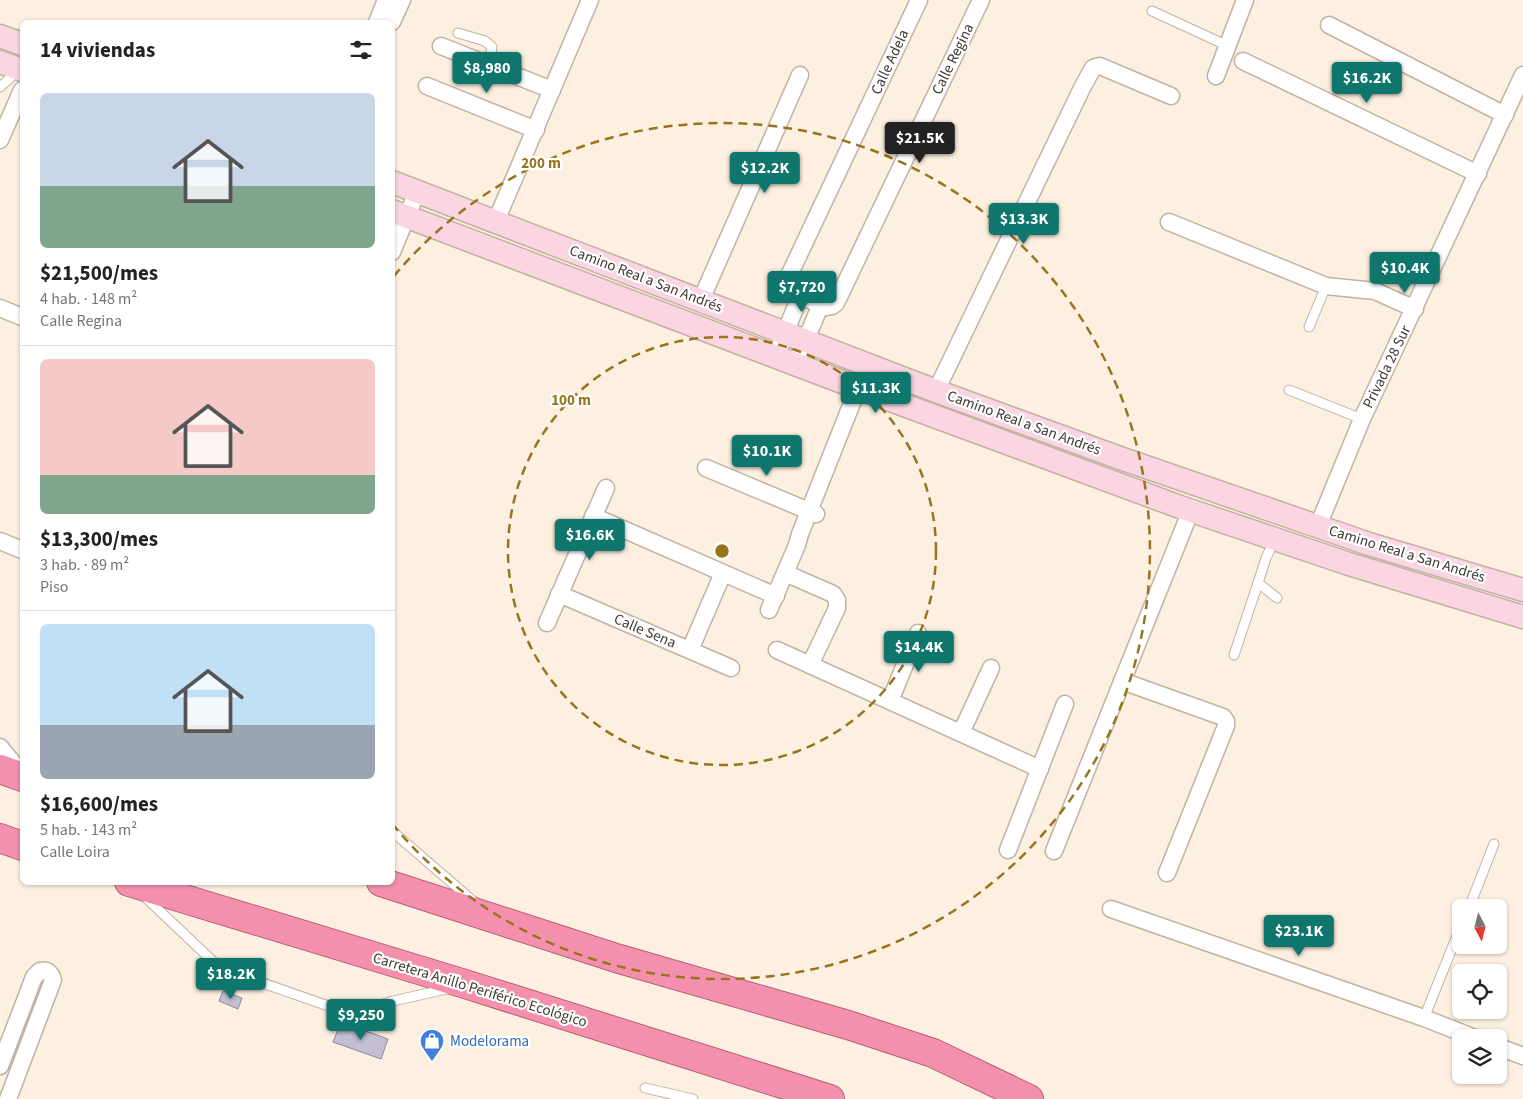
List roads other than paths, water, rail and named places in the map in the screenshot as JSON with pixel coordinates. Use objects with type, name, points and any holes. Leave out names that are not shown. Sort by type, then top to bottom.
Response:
[{"type":"highway","points":[[0,769],[20,775]]},
{"type":"highway","points":[[0,838],[20,845]]},
{"type":"highway","name":"Carretera Anillo Periférico Ecológico","points":[[137,885],[465,984],[830,1099]]},
{"type":"highway","points":[[390,885],[616,958],[848,1025],[933,1053],[1029,1099]]},
{"type":"main road","points":[[0,36],[20,43]]},
{"type":"main road","name":"Camino Real a San Andrés","points":[[395,183],[936,391],[1120,458],[1369,544],[1523,590]]},
{"type":"main road","name":"Camino Real a San Andrés","points":[[399,214],[862,389],[1191,510],[1361,568],[1523,617]]},
{"type":"main road","points":[[1361,568],[1369,544]]},
{"type":"street","points":[[378,20],[386,0]]},
{"type":"street","points":[[393,20],[402,0]]},
{"type":"street","points":[[496,221],[590,0]]},
{"type":"street","name":"Calle Adela","points":[[795,336],[793,291],[786,282],[919,0]]},
{"type":"street","name":"Calle Regina","points":[[795,336],[827,305],[836,303],[981,0]]},
{"type":"street","points":[[1216,76],[1245,0]]},
{"type":"street","points":[[1329,25],[1505,115]]},
{"type":"street","points":[[441,46],[552,90]]},
{"type":"street","points":[[1244,61],[1478,174]]},
{"type":"street","points":[[936,391],[1093,68],[1100,66],[1171,96]]},
{"type":"street","points":[[0,140],[16,73]]},
{"type":"street","points":[[701,300],[800,74]]},
{"type":"street","name":"Privada 28 Sur","points":[[1318,526],[1362,419],[1523,75]]},
{"type":"street","points":[[427,86],[536,130]]},
{"type":"street","points":[[395,236],[399,214],[417,192]]},
{"type":"street","points":[[1169,222],[1326,286],[1375,291],[1415,308]]},
{"type":"street","points":[[793,291],[827,305]]},
{"type":"street","points":[[0,308],[20,316]]},
{"type":"street","points":[[786,360],[795,336]]},
{"type":"street","points":[[593,516],[723,573],[772,603],[797,545],[807,535],[812,513],[862,389]]},
{"type":"street","points":[[706,468],[812,513]]},
{"type":"street","points":[[546,622],[606,488]]},
{"type":"street","points":[[1054,850],[1191,510]]},
{"type":"street","points":[[0,541],[20,549]]},
{"type":"street","points":[[690,650],[723,573]]},
{"type":"street","points":[[785,573],[833,594],[837,600],[837,608],[810,665]]},
{"type":"street","name":"Calle Sena","points":[[559,594],[731,668]]},
{"type":"street","points":[[890,701],[918,632]]},
{"type":"street","points":[[777,650],[1040,769]]},
{"type":"street","points":[[961,733],[991,668]]},
{"type":"street","points":[[1122,681],[1223,717],[1226,721],[1226,726],[1167,873]]},
{"type":"street","points":[[1008,850],[1065,704]]},
{"type":"street","points":[[0,746],[20,773]]},
{"type":"street","points":[[1111,909],[1452,1029]]},
{"type":"street","points":[[8,1099],[53,980],[51,974],[46,971],[40,971],[34,977],[1,1062],[20,1065]]},
{"type":"street","points":[[1507,1050],[1523,1056]]},
{"type":"lane","points":[[1152,11],[1228,46]]},
{"type":"lane","points":[[458,33],[485,41],[492,47],[488,65]]},
{"type":"lane","points":[[0,87],[16,73]]},
{"type":"lane","points":[[1309,327],[1326,286]]},
{"type":"lane","points":[[1290,390],[1362,419]]},
{"type":"lane","points":[[1234,655],[1266,558],[1275,539]]},
{"type":"lane","points":[[1258,583],[1277,598]]},
{"type":"lane","points":[[395,834],[494,918]]},
{"type":"lane","points":[[1473,899],[1494,844]]},
{"type":"lane","points":[[132,885],[220,968],[351,1014],[393,1001],[465,984]]},
{"type":"lane","points":[[1424,1018],[1452,948]]},
{"type":"lane","points":[[645,1088],[693,1099]]},
{"type":"place","name":"Modelorama","points":[[432,1062]]}]
